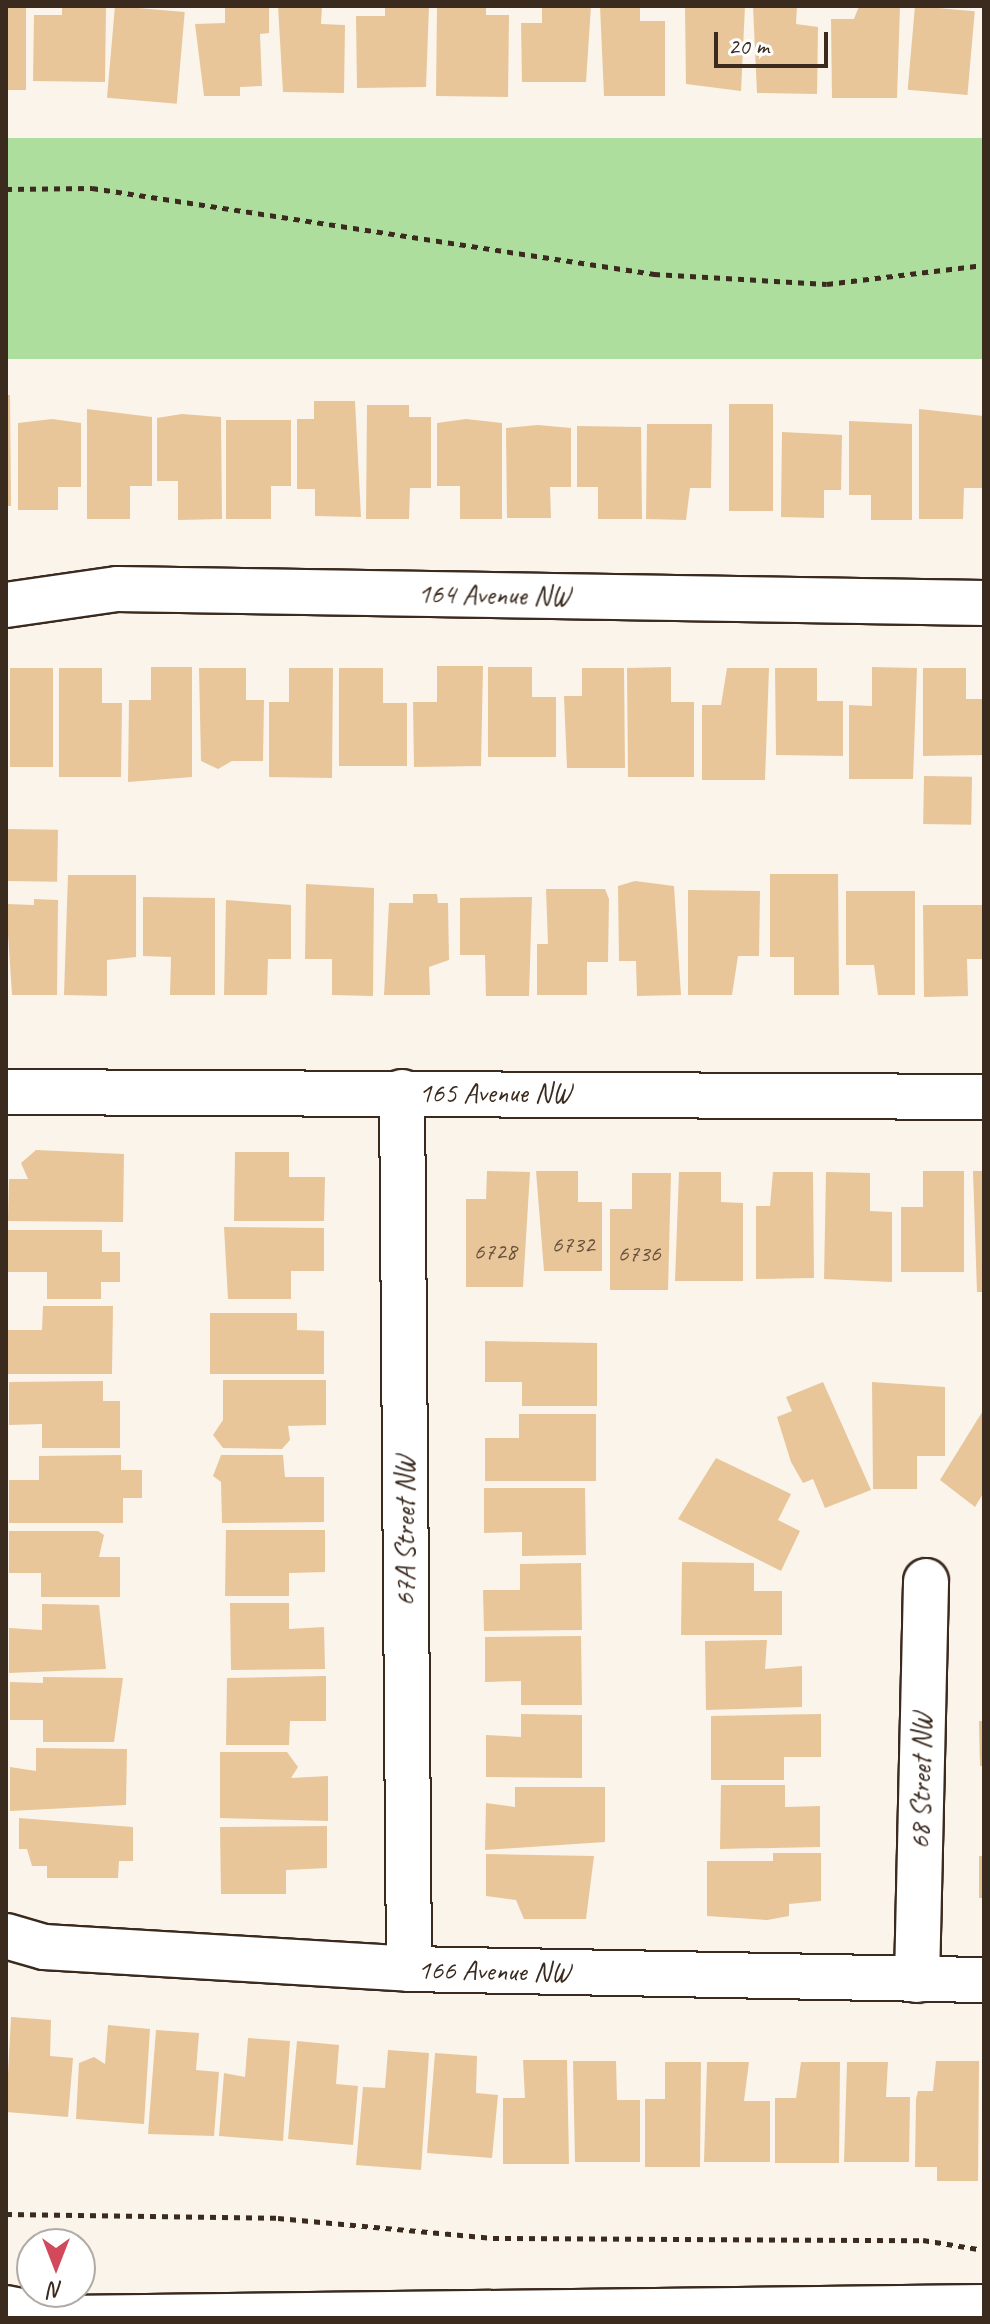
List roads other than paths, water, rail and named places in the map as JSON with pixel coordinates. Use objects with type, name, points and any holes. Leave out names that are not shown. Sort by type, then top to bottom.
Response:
[{"type":"street","name":"164 Avenue NW","points":[[6,605],[117,589],[984,603]]},
{"type":"street","name":"165 Avenue NW","points":[[6,1092],[984,1097]]},
{"type":"street","name":"67A Street NW","points":[[402,1092],[409,1969]]},
{"type":"street","name":"68 Street NW","points":[[917,1980],[926,1581]]},
{"type":"street","name":"166 Avenue NW","points":[[6,1936],[44,1947],[409,1969],[984,1980]]},
{"type":"street","points":[[65,2318],[984,2307]]},
{"type":"street","points":[[6,2308],[57,2318]]}]
